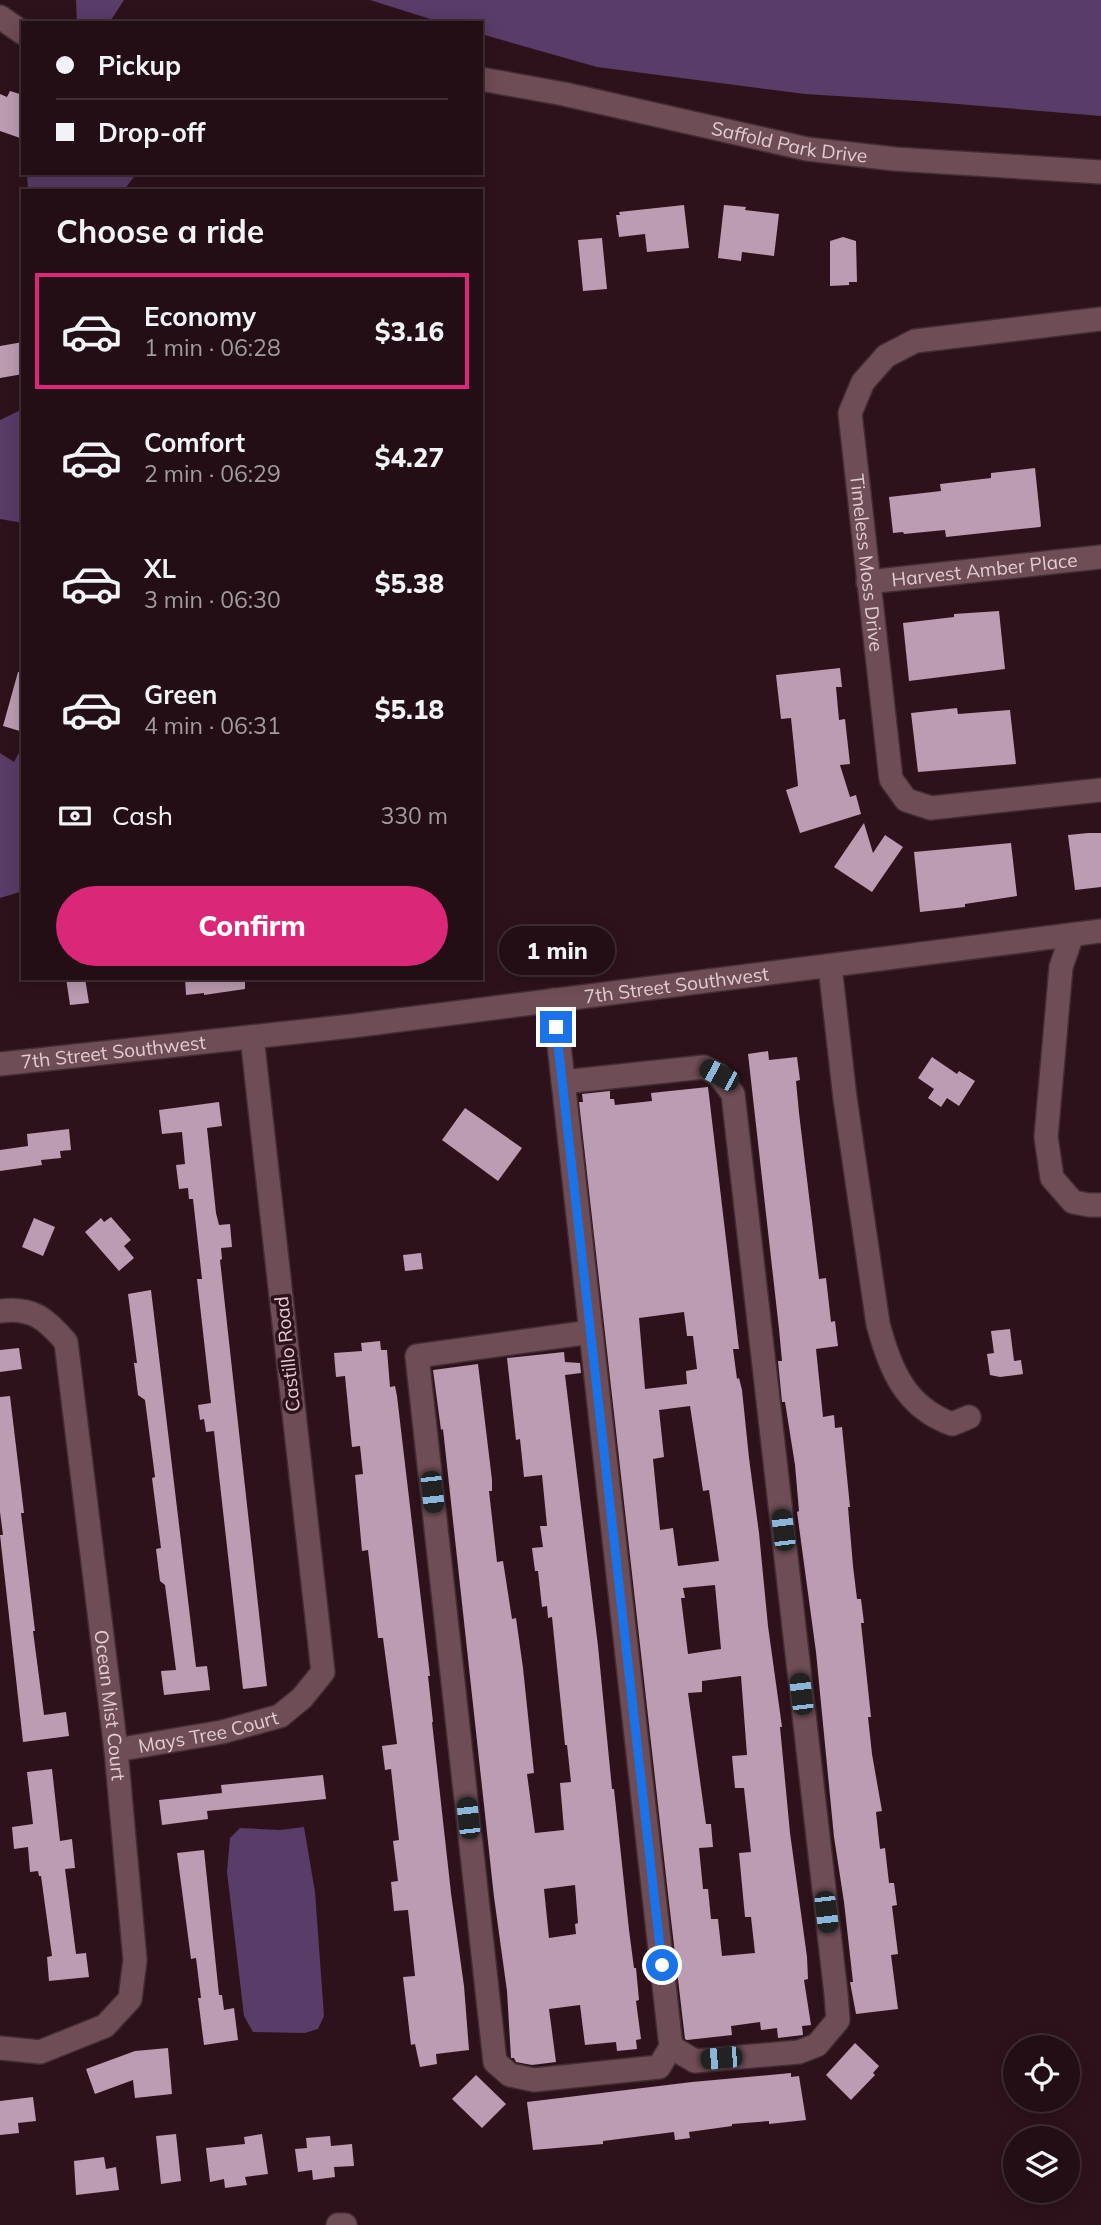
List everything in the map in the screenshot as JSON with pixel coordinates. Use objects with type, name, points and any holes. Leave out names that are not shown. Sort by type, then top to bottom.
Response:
[{"type":"street","points":[[1,19],[21,32]]},
{"type":"street","name":"Saffold Park Drive","points":[[483,79],[564,93],[807,149],[895,159],[1101,172]]},
{"type":"street","name":"Timeless Moss Drive","points":[[1101,319],[915,341],[886,356],[863,382],[850,414],[891,779],[906,800],[931,808],[1101,790]]},
{"type":"street","name":"Harvest Amber Place","points":[[868,582],[1101,557]]},
{"type":"street","name":"7th Street Southwest","points":[[0,1064],[252,1037],[1101,931]]},
{"type":"street","points":[[1072,935],[1061,967],[1046,1136],[1052,1178],[1073,1202],[1101,1205]]},
{"type":"street","points":[[830,965],[845,1098],[878,1324],[887,1359],[905,1392],[936,1418],[952,1424],[969,1417]]},
{"type":"street","points":[[554,1000],[671,2047],[659,2067],[534,2081],[510,2075],[495,2062],[417,1356],[591,1332]]},
{"type":"street","name":"Castillo Road","points":[[252,1037],[323,1672]]},
{"type":"street","points":[[562,1082],[704,1067],[719,1075],[733,1094],[836,1994],[838,2020],[817,2045],[799,2052],[695,2061],[671,2047]]},
{"type":"street","name":"Ocean Mist Court","points":[[0,1311],[17,1309],[47,1320],[66,1342],[116,1750],[135,1960],[130,1999],[105,2026],[40,2052],[0,2048]]},
{"type":"street","name":"Mays Tree Court","points":[[116,1750],[222,1732],[280,1716],[302,1698],[323,1672]]},
{"type":"street","points":[[338,2225],[345,2225]]},
{"type":"shaded area","points":[[76,0],[124,0],[110,21],[77,21]]},
{"type":"shaded area","points":[[370,0],[1101,0],[1101,116],[805,94],[597,67],[483,35],[483,21],[437,21]]},
{"type":"shaded area","points":[[27,175],[135,175],[125,189],[28,189]]},
{"type":"shaded area","points":[[21,410],[21,523],[0,519],[0,420]]},
{"type":"shaded area","points":[[21,749],[21,892],[0,898],[0,753],[14,762]]},
{"type":"shaded area","points":[[304,1827],[315,1892],[324,2016],[318,2029],[305,2033],[253,2032],[244,2016],[227,1872],[230,1838],[240,1828],[280,1830]]},
{"type":"building","points":[[10,91],[21,94],[21,138],[0,131],[0,94],[7,97]]},
{"type":"building","points":[[684,205],[689,248],[647,252],[645,234],[619,237],[616,215],[620,215],[619,212]]},
{"type":"building","points":[[724,205],[779,214],[774,256],[742,252],[741,261],[718,258]]},
{"type":"building","points":[[843,237],[856,241],[857,282],[830,286],[830,241]]},
{"type":"building","points":[[602,238],[607,289],[583,291],[578,240]]},
{"type":"building","points":[[21,342],[21,374],[0,378],[0,346]]},
{"type":"building","points":[[1035,468],[1040,527],[946,537],[945,530],[893,533],[889,497],[941,491],[940,484],[991,478],[991,473]]},
{"type":"building","points":[[999,611],[1005,669],[909,681],[903,623],[954,617],[954,614]]},
{"type":"building","points":[[840,668],[842,687],[836,687],[839,720],[845,719],[850,764],[840,765],[850,797],[856,795],[861,814],[800,833],[786,790],[798,786],[791,718],[781,719],[776,675]]},
{"type":"building","points":[[18,672],[21,672],[21,731],[3,726]]},
{"type":"building","points":[[957,708],[958,714],[1010,710],[1016,764],[918,772],[911,713]]},
{"type":"building","points":[[864,823],[873,853],[885,835],[903,847],[872,892],[834,867]]},
{"type":"building","points":[[1101,833],[1101,887],[1075,890],[1068,835]]},
{"type":"building","points":[[1011,843],[1017,896],[965,904],[965,907],[920,912],[914,852]]},
{"type":"building","points":[[66,980],[85,980],[89,1003],[70,1005]]},
{"type":"building","points":[[185,980],[245,980],[245,989],[186,995]]},
{"type":"building","points":[[768,1051],[769,1060],[797,1057],[800,1080],[796,1081],[799,1113],[819,1279],[826,1278],[831,1322],[835,1321],[838,1346],[816,1349],[823,1417],[834,1415],[835,1428],[842,1427],[853,1566],[857,1599],[861,1599],[864,1623],[861,1623],[871,1717],[868,1717],[882,1811],[876,1812],[880,1849],[885,1848],[889,1883],[894,1883],[897,1905],[892,1906],[898,1954],[891,1955],[898,2009],[856,2014],[850,1982],[853,1982],[834,1837],[816,1652],[797,1512],[795,1465],[785,1402],[782,1402],[778,1361],[782,1361],[779,1329],[748,1054]]},
{"type":"building","points":[[932,1057],[957,1074],[959,1071],[975,1081],[959,1106],[947,1098],[941,1107],[928,1098],[934,1089],[918,1078]]},
{"type":"building","points":[[708,1087],[739,1349],[733,1349],[737,1379],[739,1378],[742,1390],[782,1727],[790,1833],[807,1957],[808,1979],[804,1980],[811,2025],[802,2026],[803,2035],[778,2038],[777,2028],[761,2030],[760,2022],[731,2026],[732,2035],[685,2039],[579,1102],[583,1102],[582,1094],[610,1091],[610,1099],[614,1099],[615,1105],[652,1101],[651,1093]],"holes":[[[684,1312],[687,1336],[693,1336],[697,1369],[686,1371],[687,1384],[645,1389],[639,1318]],[[690,1406],[703,1491],[709,1490],[719,1561],[678,1566],[673,1528],[660,1530],[653,1459],[664,1457],[659,1410]],[[715,1585],[721,1649],[688,1654],[681,1598],[685,1598],[683,1588]],[[741,1676],[747,1755],[732,1756],[735,1788],[744,1788],[751,1852],[739,1853],[745,1917],[751,1917],[755,1953],[722,1956],[718,1919],[711,1919],[708,1889],[703,1889],[699,1848],[713,1847],[711,1824],[706,1824],[688,1693],[702,1692],[702,1681]]]},
{"type":"building","points":[[219,1102],[222,1126],[207,1128],[216,1213],[219,1225],[230,1224],[232,1247],[221,1248],[220,1260],[267,1686],[243,1689],[214,1431],[206,1432],[204,1419],[200,1420],[198,1405],[211,1403],[197,1279],[202,1279],[193,1199],[189,1199],[188,1188],[179,1189],[176,1165],[185,1164],[182,1132],[162,1134],[159,1110]]},
{"type":"building","points":[[465,1108],[522,1148],[498,1181],[442,1140]]},
{"type":"building","points":[[69,1129],[71,1150],[60,1151],[61,1158],[41,1160],[42,1165],[0,1171],[0,1150],[28,1146],[27,1134]]},
{"type":"building","points":[[111,1217],[131,1240],[124,1246],[134,1258],[119,1271],[85,1232],[101,1218],[104,1222]]},
{"type":"building","points":[[34,1218],[55,1227],[43,1256],[22,1247]]},
{"type":"building","points":[[421,1253],[423,1269],[405,1271],[403,1255]]},
{"type":"building","points":[[151,1290],[196,1667],[207,1666],[210,1690],[164,1695],[161,1671],[176,1670],[165,1585],[160,1581],[156,1549],[161,1548],[152,1478],[155,1477],[145,1400],[138,1395],[134,1363],[137,1363],[128,1294]]},
{"type":"building","points":[[1010,1329],[1014,1361],[1021,1360],[1023,1374],[1000,1377],[990,1375],[987,1354],[994,1353],[991,1331]]},
{"type":"building","points":[[380,1341],[381,1350],[387,1350],[390,1387],[395,1386],[397,1396],[430,1676],[432,1722],[464,1986],[469,2050],[436,2054],[437,2064],[420,2067],[415,2044],[411,2045],[403,1977],[415,1976],[408,1910],[394,1911],[391,1882],[398,1881],[393,1841],[399,1840],[391,1769],[385,1770],[382,1746],[397,1744],[383,1638],[378,1638],[368,1550],[362,1551],[355,1475],[363,1474],[360,1446],[352,1447],[345,1376],[336,1377],[334,1353],[362,1351],[361,1343]]},
{"type":"building","points":[[19,1348],[22,1369],[0,1372],[0,1350]]},
{"type":"building","points":[[564,1352],[565,1362],[580,1363],[581,1373],[565,1375],[598,1646],[612,1789],[636,1968],[639,2000],[636,2001],[641,2039],[636,2040],[637,2049],[617,2051],[616,2042],[585,2045],[580,2005],[549,2009],[556,2062],[532,2065],[516,2062],[511,2058],[507,1991],[494,1897],[443,1429],[441,1430],[433,1370],[478,1364],[492,1480],[492,1491],[489,1491],[497,1562],[503,1561],[512,1619],[516,1618],[523,1668],[534,1773],[527,1774],[535,1833],[564,1830],[560,1783],[571,1782],[567,1745],[552,1617],[548,1618],[547,1606],[542,1607],[532,1548],[543,1547],[540,1526],[547,1526],[542,1475],[524,1477],[520,1439],[516,1440],[507,1358]],"holes":[[[575,1885],[578,1923],[575,1924],[576,1934],[549,1938],[544,1889]]]},
{"type":"building","points":[[10,1396],[44,1715],[66,1712],[69,1736],[23,1742],[0,1535],[3,1535],[0,1512],[0,1397]]},
{"type":"building","points":[[52,1769],[60,1841],[72,1839],[75,1868],[65,1869],[76,1954],[86,1953],[89,1977],[49,1981],[47,1957],[52,1956],[41,1876],[38,1871],[30,1872],[28,1847],[14,1849],[12,1827],[33,1824],[27,1772]]},
{"type":"building","points":[[323,1775],[326,1799],[207,1811],[208,1819],[162,1825],[159,1800],[222,1793],[221,1785]]},
{"type":"building","points":[[204,1850],[219,1995],[222,1995],[224,2010],[234,2008],[238,2040],[204,2045],[196,1958],[191,1959],[177,1853]]},
{"type":"building","points":[[855,2043],[879,2066],[873,2073],[875,2075],[851,2100],[826,2075]]},
{"type":"building","points":[[168,2048],[172,2094],[135,2098],[133,2080],[95,2094],[86,2069],[135,2051]]},
{"type":"building","points":[[791,2073],[791,2077],[799,2076],[806,2120],[732,2124],[689,2132],[690,2138],[675,2140],[674,2132],[603,2141],[603,2144],[533,2150],[527,2102]]},
{"type":"building","points":[[476,2075],[506,2104],[482,2128],[452,2099]]},
{"type":"building","points":[[33,2097],[36,2121],[18,2123],[19,2133],[0,2135],[0,2101]]},
{"type":"building","points":[[176,2134],[181,2181],[161,2184],[156,2136]]},
{"type":"building","points":[[262,2134],[268,2174],[245,2177],[247,2185],[225,2188],[224,2179],[210,2182],[206,2148],[245,2144],[244,2137]]},
{"type":"building","points":[[330,2136],[331,2146],[352,2144],[354,2166],[334,2167],[335,2177],[313,2180],[312,2170],[298,2172],[295,2149],[307,2148],[306,2138]]},
{"type":"building","points":[[104,2157],[106,2169],[116,2167],[119,2190],[76,2195],[74,2161]]},
{"type":"route","points":[[556,1027],[662,1965]]}]
